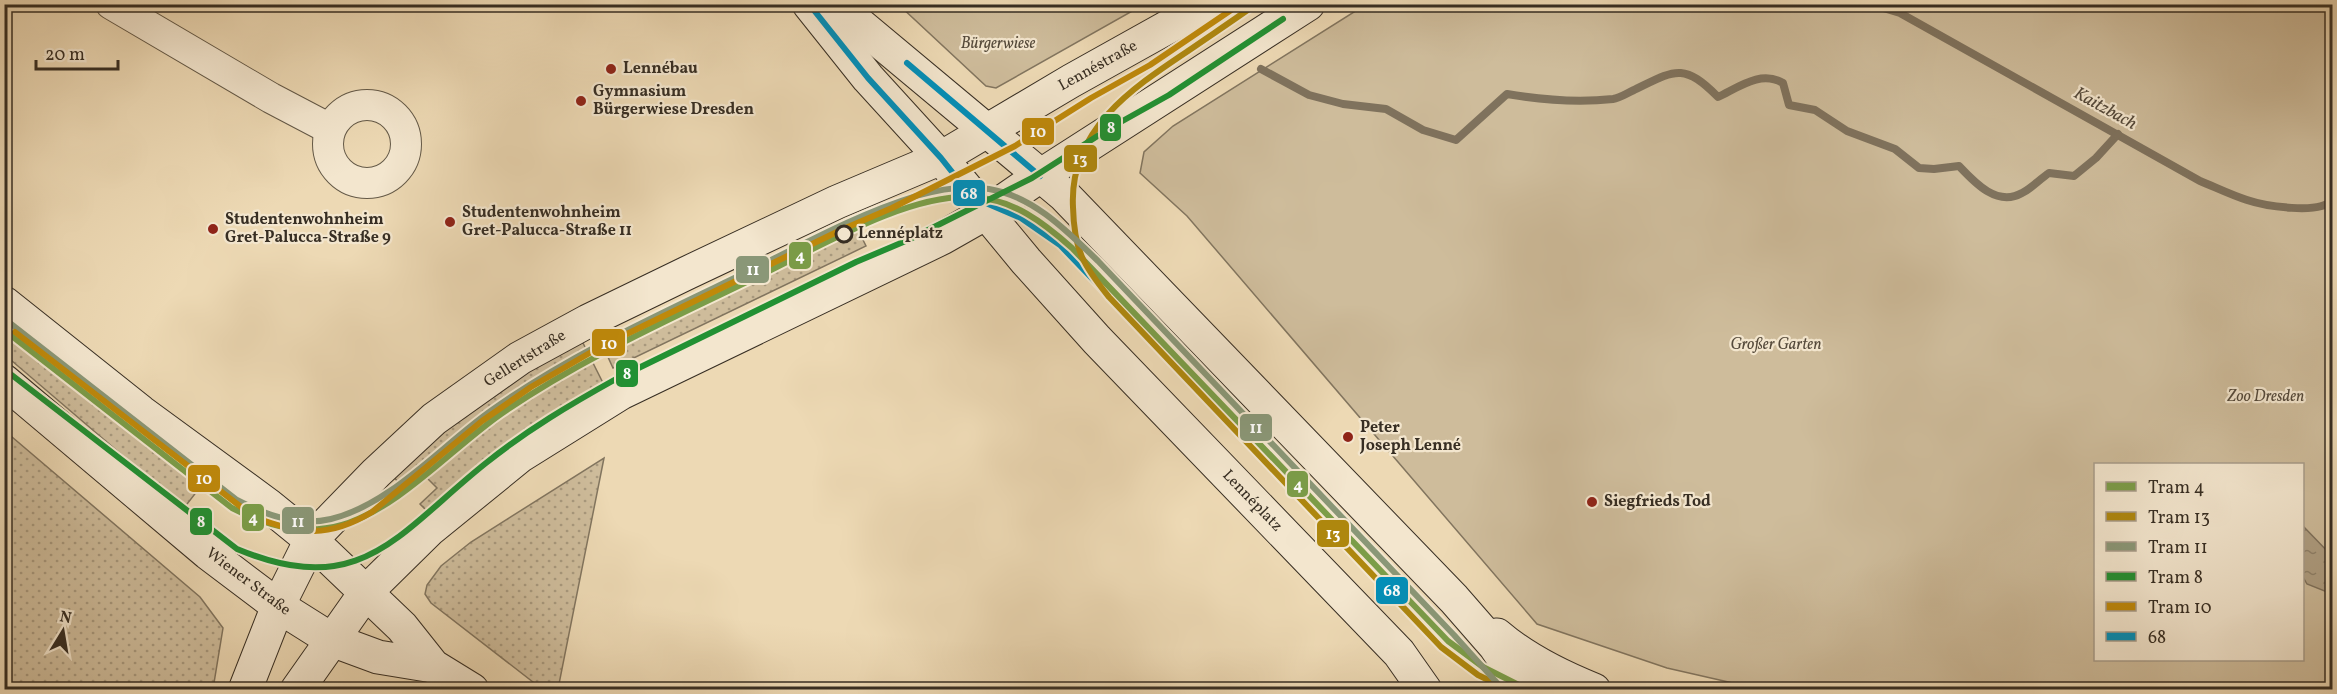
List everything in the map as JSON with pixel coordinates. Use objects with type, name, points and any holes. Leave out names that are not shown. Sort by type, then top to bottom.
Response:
[{"type":"main road","name":"Lennéplatz","points":[[809,4],[874,85],[941,158],[1108,352],[1399,653]]},
{"type":"main road","points":[[836,4],[1064,195],[1454,599],[1495,646],[1525,690]]},
{"type":"main road","name":"Lennéstraße","points":[[988,130],[1209,4]]},
{"type":"main road","points":[[297,690],[366,592],[429,530],[520,456],[621,393],[942,238],[986,213],[1308,4]]},
{"type":"main road","points":[[941,158],[988,130]]},
{"type":"main road","name":"Gellertstraße","points":[[245,690],[278,606],[311,540],[376,473],[434,419],[520,358],[588,321],[837,202],[941,158]]},
{"type":"main road","name":"Wiener Straße","points":[[4,303],[141,412],[268,505],[311,540],[402,627],[433,666],[472,690]]},
{"type":"main road","name":"Wiener Straße","points":[[4,381],[213,558],[278,606],[332,640],[378,657],[433,666]]},
{"type":"main road","points":[[1454,599],[1517,652],[1594,690]]},
{"type":"main road","points":[[1399,653],[1425,690]]},
{"type":"main road","points":[[1399,653],[1449,690]]},
{"type":"street","points":[[111,4],[271,98],[330,129]]},
{"type":"green space","name":"Bürgerwiese","points":[[899,5],[1143,5],[996,88],[986,86]]},
{"type":"green space","name":"Großer Garten","points":[[1365,5],[2332,5],[2332,689],[1759,689],[1667,668],[1537,624],[1187,216],[1140,173],[1144,152],[1173,126]]},
{"type":"green space","points":[[854,222],[866,246],[613,368],[602,344]]},
{"type":"green space","points":[[4,323],[205,481],[184,508],[5,355]]},
{"type":"green space","points":[[581,339],[605,387],[513,444],[427,511],[420,504],[437,488],[418,469],[400,484],[391,474],[462,415],[515,378]]},
{"type":"green space","points":[[5,431],[200,597],[223,628],[213,689],[5,689]]},
{"type":"green space","points":[[604,458],[558,689],[542,689],[431,603],[425,594],[427,585],[441,566],[471,542]]},
{"type":"water","points":[[2304,527],[2332,556],[2332,594],[2307,584],[2304,579]]},
{"type":"waterway","name":"Kaitzbach","points":[[1870,4],[1900,13],[2200,181],[2223,191],[2279,207],[2316,207],[2326,205],[2332,200]]},
{"type":"waterway","points":[[1261,69],[1309,95],[1343,104],[1386,109],[1423,130],[1456,140],[1507,94],[1560,100],[1613,99],[1669,74],[1678,73],[1696,78],[1718,97],[1750,81],[1775,79],[1783,83],[1789,105],[1815,110],[1847,131],[1895,149],[1919,168],[1959,166],[1979,186],[2004,197],[2013,197],[2022,193],[2049,173],[2074,176],[2096,158],[2118,134]]},
{"type":"tram line","name":"10","points":[[15,332],[254,517],[300,530],[328,530],[372,512],[482,421],[531,387],[600,347],[841,230],[892,208],[1015,146],[1091,98],[1150,65],[1240,4]]},
{"type":"tram line","name":"13","points":[[1256,4],[1145,81],[1108,114],[1093,134],[1081,155],[1074,180],[1073,207],[1078,246],[1086,266],[1109,297],[1441,647],[1478,675],[1509,690]]},
{"type":"tram line","name":"8","points":[[4,369],[237,549],[280,563],[316,567],[348,563],[375,552],[402,535],[486,463],[533,429],[582,398],[616,379],[856,262],[908,240],[1032,178],[1110,128],[1169,95],[1283,19]]},
{"type":"tram line","name":"11","points":[[10,323],[237,500],[282,518],[306,522],[319,521],[331,519],[375,501],[416,472],[473,424],[522,390],[584,353],[649,319],[830,231],[894,203],[952,188],[989,189],[1005,193],[1035,207],[1074,238],[1098,261],[1498,684]]},
{"type":"tram line","name":"4","points":[[4,330],[232,508],[272,524],[313,530],[342,525],[363,517],[384,505],[404,492],[501,414],[563,375],[661,323],[837,237],[893,213],[948,198],[973,197],[1001,202],[1039,221],[1072,248],[1448,641],[1483,667],[1529,690]]},
{"type":"transit line","name":"68","points":[[809,4],[868,78],[941,158],[972,197],[1021,218],[1060,245],[1456,657],[1473,671],[1512,690]]},
{"type":"transit line","name":"68","points":[[907,63],[1040,176]]},
{"type":"place","name":"Lennébau","points":[[611,69]]},
{"type":"place","name":"Gymnasium Bürgerwiese Dresden","points":[[581,101]]},
{"type":"place","name":"Studentenwohnheim Gret-Palucca-Straße 11","points":[[450,222]]},
{"type":"place","name":"Studentenwohnheim Gret-Palucca-Straße 9","points":[[213,229]]},
{"type":"place","name":"Lennéplatz","points":[[844,234]]},
{"type":"place","name":"Peter Joseph Lenné","points":[[1348,437]]},
{"type":"place","name":"Siegfrieds Tod","points":[[1592,502]]},
{"type":"park label","name":"Zoo Dresden","points":[[2266,397]]}]
